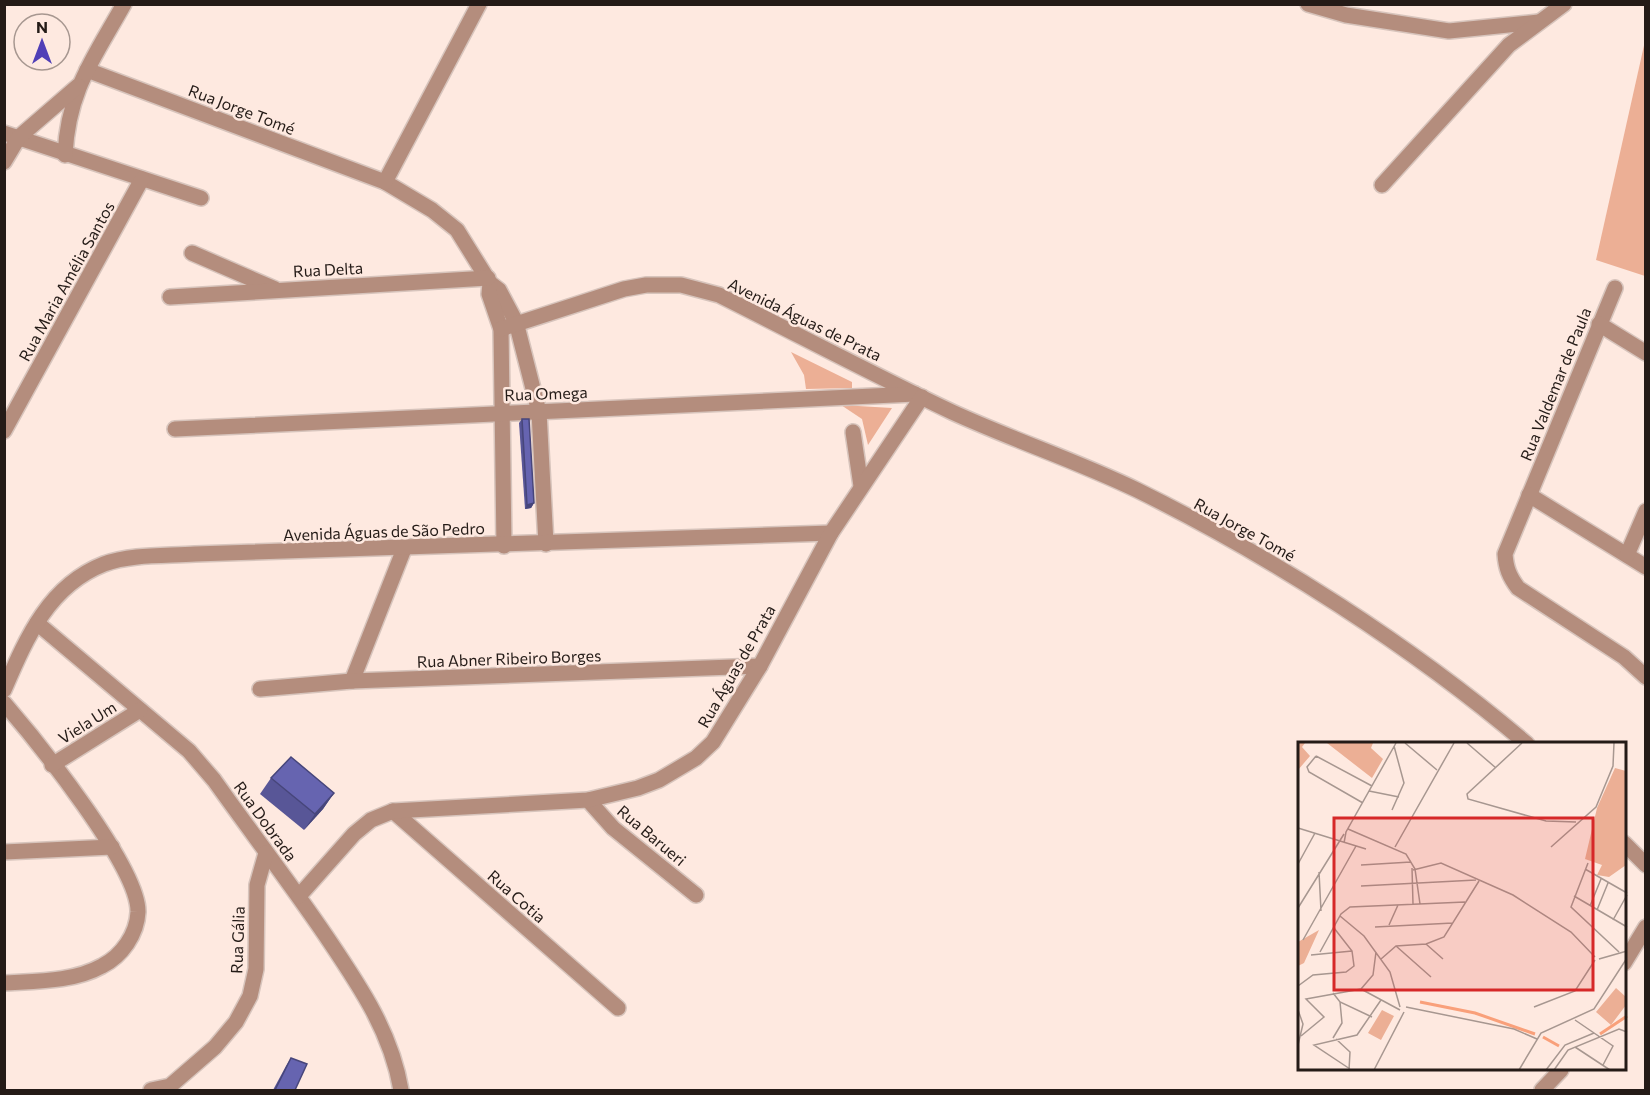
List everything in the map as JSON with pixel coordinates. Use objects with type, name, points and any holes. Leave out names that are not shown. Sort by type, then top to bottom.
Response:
[{"type":"street","points":[[65,154],[66,132],[78,86],[124,4]]},
{"type":"street","points":[[479,4],[385,182],[446,220],[457,230],[489,281],[499,290],[516,322],[539,412],[546,544]]},
{"type":"street","points":[[1308,4],[1346,15],[1449,31],[1540,22]]},
{"type":"street","points":[[1382,185],[1509,45],[1564,4]]},
{"type":"street","name":"Rua Jorge Tomé","points":[[87,70],[385,182]]},
{"type":"street","points":[[4,162],[12,135],[78,86]]},
{"type":"street","points":[[12,135],[201,198]]},
{"type":"street","name":"Rua Maria Amélia Santos","points":[[4,431],[142,179]]},
{"type":"street","points":[[192,253],[278,290]]},
{"type":"street","points":[[489,281],[489,294],[501,329],[500,413],[504,546]]},
{"type":"street","name":"Rua Delta","points":[[170,297],[489,281]]},
{"type":"street","name":"Avenida Águas de Prata","points":[[501,329],[516,322],[624,289],[646,285],[681,285],[719,295],[920,395]]},
{"type":"street","name":"Rua Valdemar de Paula","points":[[1615,288],[1505,554],[1509,577],[1518,588],[1624,657],[1646,677]]},
{"type":"street","points":[[1599,324],[1646,353]]},
{"type":"street","name":"Rua Jorge Tomé","points":[[920,395],[1137,490],[1261,556],[1392,642],[1524,742]]},
{"type":"street","name":"Rua Omega","points":[[175,429],[920,395]]},
{"type":"street","name":"Rua Águas de Prata","points":[[299,896],[354,834],[371,820],[393,811],[588,800],[638,788],[659,780],[696,758],[713,742],[760,666],[831,533],[920,395]]},
{"type":"street","points":[[853,432],[861,486]]},
{"type":"street","points":[[1529,495],[1646,567]]},
{"type":"street","points":[[1627,555],[1646,512]]},
{"type":"street","name":"Avenida Águas de São Pedro","points":[[4,690],[23,646],[63,588],[105,564],[128,559],[195,554],[504,546],[831,533]]},
{"type":"street","points":[[352,681],[404,549]]},
{"type":"street","name":"Rua Dobrada","points":[[37,623],[189,751],[214,780],[299,896],[354,977],[382,1025],[392,1048],[401,1090]]},
{"type":"street","name":"Rua Abner Ribeiro Borges","points":[[260,689],[352,681],[760,666]]},
{"type":"street","points":[[4,703],[112,847],[137,903],[136,925],[129,941],[103,966],[79,976],[4,983]]},
{"type":"street","name":"Viela Um","points":[[52,765],[140,710]]},
{"type":"street","name":"Rua Barueri","points":[[588,800],[613,828],[696,895]]},
{"type":"street","name":"Rua Cotia","points":[[393,811],[618,1008]]},
{"type":"street","points":[[1626,845],[1646,865]]},
{"type":"street","points":[[4,852],[112,847]]},
{"type":"street","name":"Rua Gália","points":[[151,1090],[175,1088],[236,1022],[250,996],[256,969],[256,885],[266,853]]},
{"type":"street","points":[[1626,960],[1646,927]]},
{"type":"street","points":[[1542,1090],[1561,1071]]},
{"type":"shaded area","points":[[1645,41],[1646,276],[1596,260]]},
{"type":"shaded area","points":[[791,352],[852,382],[852,388],[806,389],[804,375]]},
{"type":"shaded area","points":[[841,405],[892,408],[868,445],[862,419]]},
{"type":"building","points":[[522,419],[529,419],[534,503],[527,505]]},
{"type":"building","points":[[291,757],[334,793],[315,814],[271,778]]},
{"type":"building","points":[[291,1058],[307,1064],[295,1090],[275,1090]]}]
